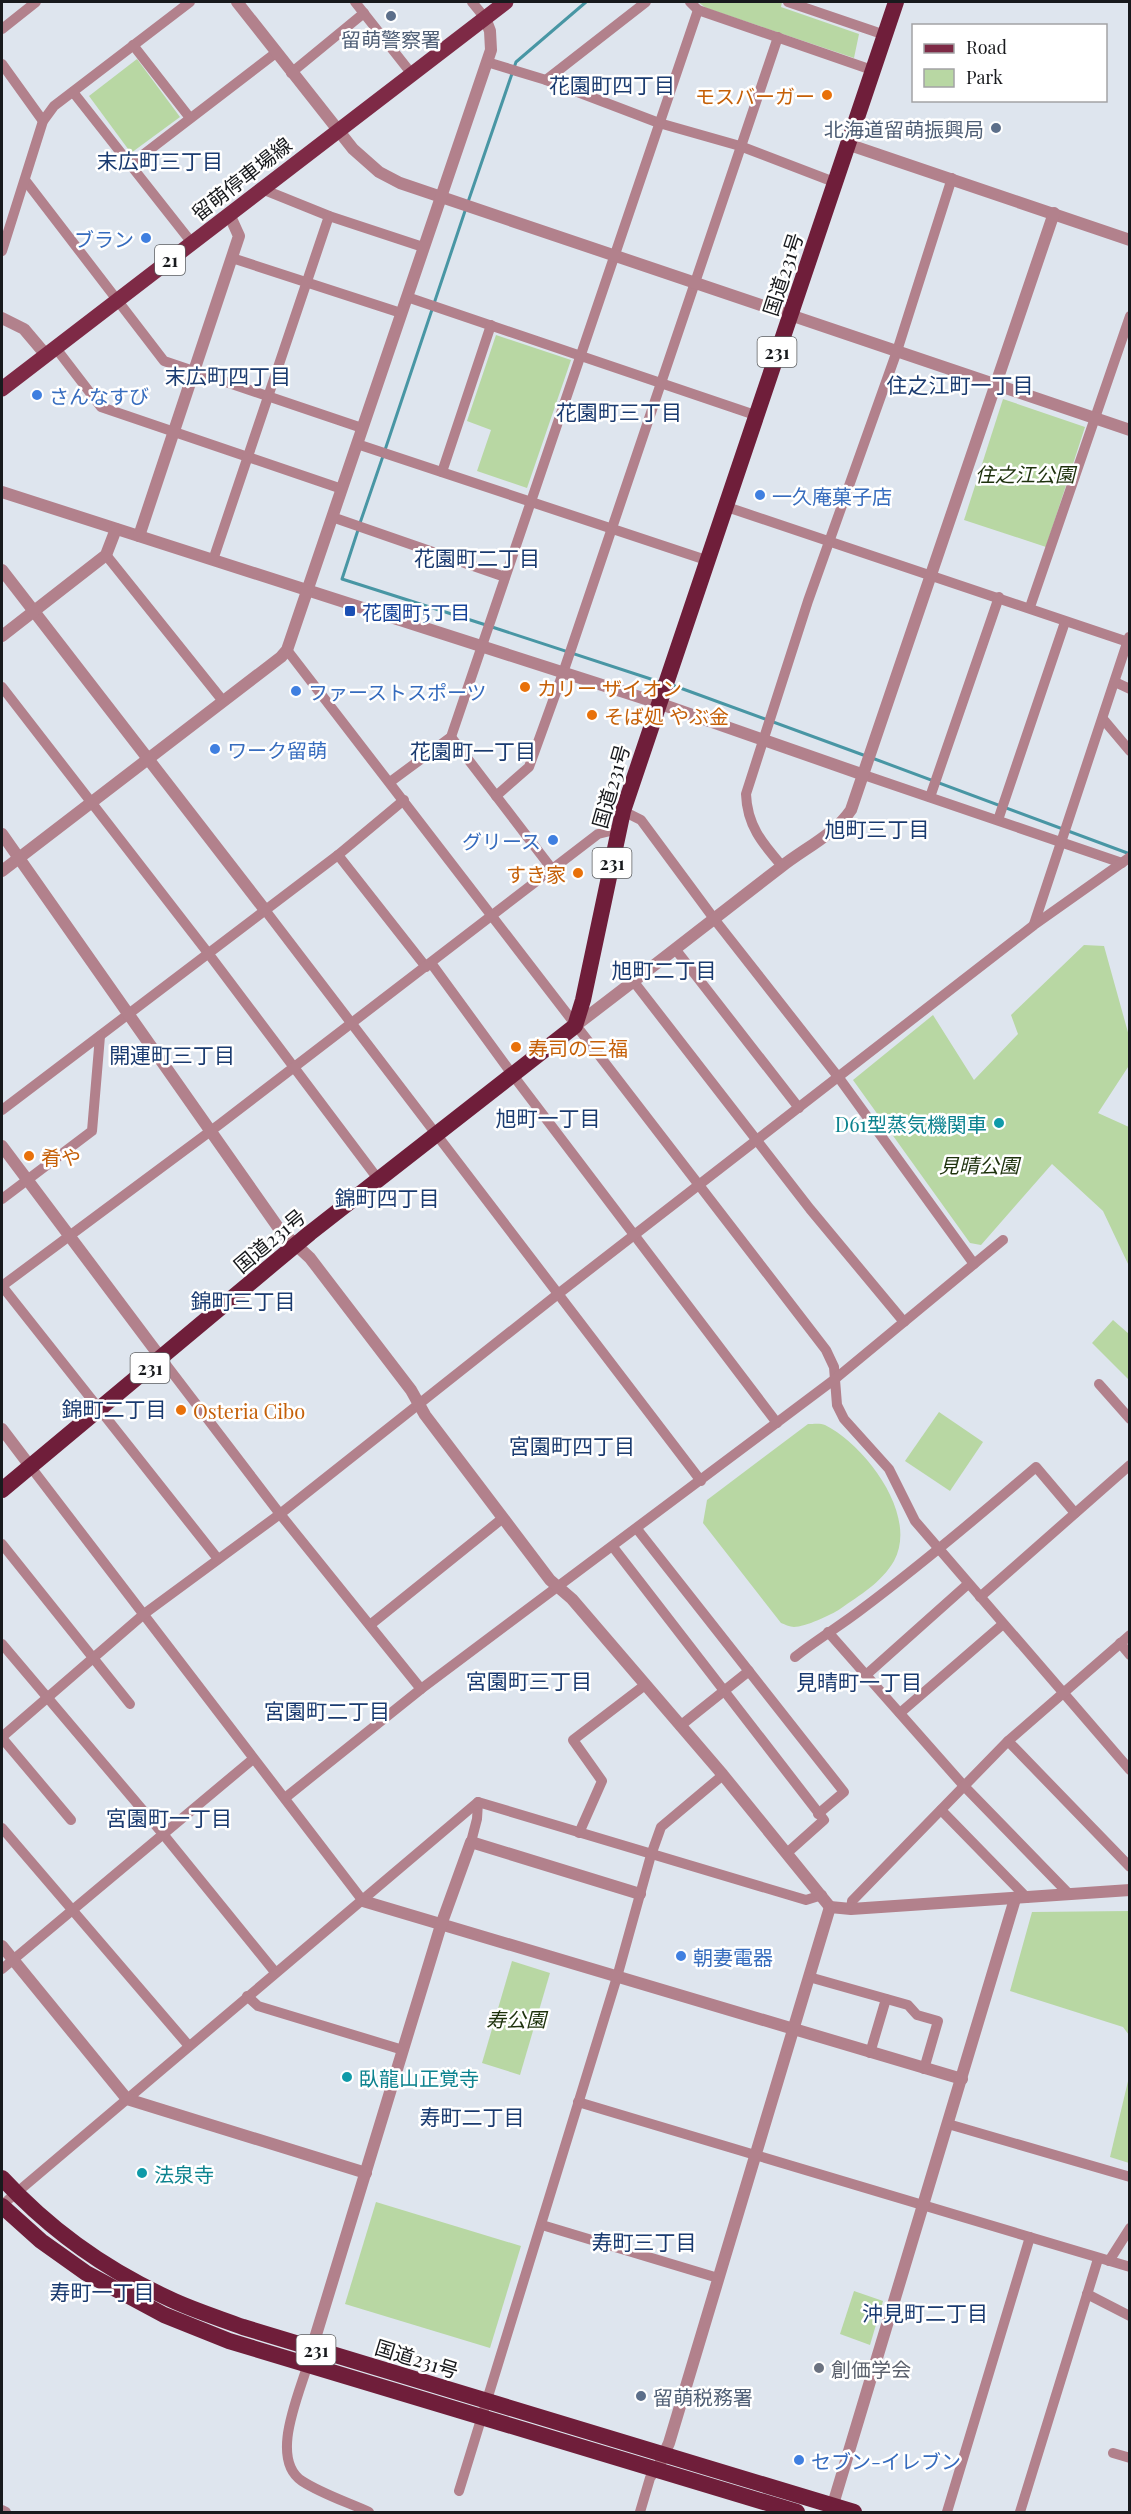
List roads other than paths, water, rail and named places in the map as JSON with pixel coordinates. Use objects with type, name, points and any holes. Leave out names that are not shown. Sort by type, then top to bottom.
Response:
[{"type":"highway","name":"国道231号","points":[[2,1490],[297,1243],[575,1026],[583,1000],[622,811],[896,2]]},
{"type":"highway","name":"国道231号","points":[[2,2178],[55,2229],[86,2252],[170,2300],[656,2470],[797,2512]]},
{"type":"highway","name":"国道231号","points":[[2,2206],[41,2241],[86,2272],[164,2315],[230,2341],[308,2365],[664,2455],[831,2509],[854,2512]]},
{"type":"main road","name":"留萌停車場線","points":[[2,388],[506,2]]},
{"type":"street","points":[[2,29],[36,2]]},
{"type":"street","points":[[2,251],[43,121],[54,106],[190,2]]},
{"type":"street","points":[[237,2],[353,149],[379,172],[400,183],[1130,430]]},
{"type":"street","points":[[355,2],[411,73]]},
{"type":"street","points":[[2,871],[281,657],[287,650],[491,50],[490,31],[472,2]]},
{"type":"street","points":[[546,80],[646,2]]},
{"type":"street","points":[[690,2],[698,10],[872,70]]},
{"type":"street","points":[[788,2],[885,34]]},
{"type":"street","points":[[390,783],[451,737],[698,10]]},
{"type":"street","points":[[291,73],[364,13]]},
{"type":"street","points":[[496,796],[529,767],[778,37]]},
{"type":"street","points":[[133,45],[190,118]]},
{"type":"street","points":[[131,164],[277,52]]},
{"type":"street","points":[[487,62],[546,80],[659,123],[740,146],[834,182]]},
{"type":"street","points":[[2,64],[43,121]]},
{"type":"street","points":[[73,92],[192,243]]},
{"type":"street","points":[[847,144],[1130,240]]},
{"type":"street","points":[[782,866],[759,839],[750,821],[746,794],[762,740],[897,351],[952,178]]},
{"type":"street","points":[[25,180],[164,361],[362,428]]},
{"type":"street","points":[[262,189],[329,216],[423,247]]},
{"type":"street","points":[[575,1026],[716,920],[782,866],[842,823],[851,810],[1054,213]]},
{"type":"street","points":[[139,536],[239,236],[229,214]]},
{"type":"street","points":[[213,560],[329,216]]},
{"type":"street","points":[[232,258],[401,313]]},
{"type":"street","points":[[406,297],[755,415]]},
{"type":"street","points":[[1030,608],[1130,316]]},
{"type":"street","points":[[2,318],[24,329],[50,351],[101,407],[342,489]]},
{"type":"street","points":[[441,472],[491,325]]},
{"type":"street","points":[[357,444],[706,560]]},
{"type":"street","points":[[2,492],[658,703],[1063,843],[1126,860]]},
{"type":"street","points":[[724,506],[999,597],[1065,622],[1129,640],[1063,843],[1034,924]]},
{"type":"street","points":[[332,516],[505,577]]},
{"type":"street","points":[[2,636],[106,555],[116,529]]},
{"type":"street","points":[[106,555],[223,701]]},
{"type":"street","points":[[2,570],[353,1023],[700,1480]]},
{"type":"street","points":[[930,797],[999,597]]},
{"type":"street","points":[[998,820],[1065,622]]},
{"type":"street","points":[[287,650],[826,1350],[834,1367],[837,1405],[844,1419],[889,1469],[915,1521],[1130,1770]]},
{"type":"street","points":[[1115,682],[1130,688]]},
{"type":"street","points":[[2,687],[208,953],[378,1179]]},
{"type":"street","points":[[1103,719],[1130,751]]},
{"type":"street","points":[[451,737],[552,869]]},
{"type":"street","points":[[2,1110],[338,855],[404,800]]},
{"type":"street","points":[[622,811],[641,820],[839,1078],[974,1264]]},
{"type":"street","points":[[218,1559],[2,1286],[295,1067],[598,834],[619,829]]},
{"type":"street","points":[[2,834],[280,1230],[297,1243],[375,1343],[424,1415],[550,1580],[572,1599],[723,1775],[830,1907]]},
{"type":"street","points":[[338,855],[428,965],[777,1423]]},
{"type":"street","points":[[71,1820],[2,1738],[144,1614],[280,1514],[558,1293],[839,1078],[1034,924],[1126,860]]},
{"type":"street","points":[[676,950],[799,1108]]},
{"type":"street","points":[[634,982],[756,1141],[904,1322]]},
{"type":"street","points":[[2,1199],[92,1131],[100,1036]]},
{"type":"street","points":[[2,1146],[280,1514],[421,1689]]},
{"type":"street","points":[[285,1798],[421,1689],[559,1588],[835,1379],[1003,1240]]},
{"type":"street","points":[[1099,1384],[1130,1419]]},
{"type":"street","points":[[2,1429],[363,1901],[793,2031],[962,2079]]},
{"type":"street","points":[[980,1597],[1130,1465]]},
{"type":"street","points":[[795,1657],[860,1611],[937,1549],[950,1542],[1036,1467],[1075,1513]]},
{"type":"street","points":[[370,1625],[503,1518]]},
{"type":"street","points":[[637,1528],[844,1792],[818,1814]]},
{"type":"street","points":[[2,1544],[130,1704]]},
{"type":"street","points":[[613,1546],[824,1820],[787,1852]]},
{"type":"street","points":[[866,1675],[968,1584]]},
{"type":"street","points":[[900,1713],[1003,1624]]},
{"type":"street","points":[[828,1632],[964,1786],[1068,1894]]},
{"type":"street","points":[[851,1909],[852,1901],[1008,1741],[1130,1635]]},
{"type":"street","points":[[1120,1642],[1130,1655]]},
{"type":"street","points":[[2,1644],[163,1834],[275,1972]]},
{"type":"street","points":[[680,1726],[749,1671]]},
{"type":"street","points":[[579,1833],[602,1781],[573,1740],[645,1685]]},
{"type":"street","points":[[1008,1741],[1130,1867]]},
{"type":"street","points":[[2,1969],[253,1759]]},
{"type":"street","points":[[459,2491],[542,2225],[661,1827],[723,1775]]},
{"type":"street","points":[[478,1802],[806,1900],[822,1895]]},
{"type":"street","points":[[2,2206],[478,1802]]},
{"type":"street","points":[[369,2512],[301,2480],[289,2468],[286,2454],[288,2432],[441,1925],[471,1842],[477,1819],[478,1802]]},
{"type":"street","points":[[941,1810],[1021,1898]]},
{"type":"street","points":[[2,1828],[189,2046]]},
{"type":"street","points":[[471,1842],[640,1894]]},
{"type":"street","points":[[830,1907],[851,1909],[1130,1890]]},
{"type":"street","points":[[831,2509],[948,2124],[1021,1898]]},
{"type":"street","points":[[640,2512],[650,2478],[664,2455],[830,1907]]},
{"type":"street","points":[[2,1946],[127,2099],[366,2173]]},
{"type":"street","points":[[809,1977],[908,2005],[917,2015],[938,2020],[924,2069]]},
{"type":"street","points":[[247,1996],[258,2006],[403,2050]]},
{"type":"street","points":[[870,2053],[886,1999]]},
{"type":"street","points":[[578,2102],[1130,2267]]},
{"type":"street","points":[[948,2124],[1130,2178]]},
{"type":"street","points":[[542,2225],[718,2278]]},
{"type":"street","points":[[1020,2512],[1087,2294],[1103,2260],[1130,2228]]},
{"type":"street","points":[[947,2512],[1030,2237]]},
{"type":"street","points":[[1087,2294],[1130,2316]]},
{"type":"street","points":[[1113,2453],[1130,2458]]},
{"type":"street","points":[[2,2510],[6,2512]]},
{"type":"waterway","points":[[468,202],[516,62],[586,2]]},
{"type":"waterway","points":[[385,450],[466,208]]},
{"type":"waterway","points":[[360,523],[383,456]]},
{"type":"waterway","points":[[358,530],[342,579],[486,625]]},
{"type":"waterway","points":[[492,627],[660,682]]},
{"type":"waterway","points":[[672,685],[866,756]]},
{"type":"waterway","points":[[872,758],[1130,854]]},
{"type":"place","name":"留萌警察署","points":[[391,16]]},
{"type":"place","name":"モスバーガー","points":[[827,95]]},
{"type":"place","name":"北海道留萌振興局","points":[[996,128]]},
{"type":"place","name":"ブラン","points":[[146,238]]},
{"type":"place","name":"さんなすび","points":[[37,395]]},
{"type":"place","name":"一久庵菓子店","points":[[760,495]]},
{"type":"place","name":"花園町5丁目","points":[[350,611]]},
{"type":"place","name":"カリー ザイオン","points":[[525,687]]},
{"type":"place","name":"ファーストスポーツ","points":[[296,691]]},
{"type":"place","name":"そば処 やぶ金","points":[[592,715]]},
{"type":"place","name":"ワーク留萌","points":[[215,749]]},
{"type":"place","name":"グリース","points":[[553,840]]},
{"type":"place","name":"すき家","points":[[578,873]]},
{"type":"place","name":"寿司の三福","points":[[516,1047]]},
{"type":"place","name":"D61型蒸気機関車","points":[[999,1123]]},
{"type":"place","name":"肴や","points":[[29,1156]]},
{"type":"place","name":"Osteria Cibo","points":[[181,1410]]},
{"type":"place","name":"朝妻電器","points":[[681,1956]]},
{"type":"place","name":"臥龍山正覚寺","points":[[347,2077]]},
{"type":"place","name":"法泉寺","points":[[142,2173]]},
{"type":"place","name":"創価学会","points":[[819,2368]]},
{"type":"place","name":"留萌税務署","points":[[641,2396]]},
{"type":"place","name":"セブン-イレブン","points":[[799,2460]]},
{"type":"district","name":"花園町四丁目","points":[[612,84]]},
{"type":"district","name":"末広町三丁目","points":[[160,160]]},
{"type":"district","name":"末広町四丁目","points":[[228,375]]},
{"type":"district","name":"住之江町一丁目","points":[[960,384]]},
{"type":"district","name":"花園町三丁目","points":[[619,411]]},
{"type":"district","name":"花園町二丁目","points":[[477,557]]},
{"type":"district","name":"花園町一丁目","points":[[473,750]]},
{"type":"district","name":"旭町三丁目","points":[[877,828]]},
{"type":"district","name":"旭町二丁目","points":[[664,969]]},
{"type":"district","name":"開運町三丁目","points":[[172,1054]]},
{"type":"district","name":"旭町一丁目","points":[[548,1117]]},
{"type":"district","name":"錦町四丁目","points":[[387,1197]]},
{"type":"district","name":"錦町三丁目","points":[[243,1300]]},
{"type":"district","name":"錦町二丁目","points":[[114,1408]]},
{"type":"district","name":"宮園町四丁目","points":[[572,1445]]},
{"type":"district","name":"宮園町三丁目","points":[[529,1680]]},
{"type":"district","name":"見晴町一丁目","points":[[859,1681]]},
{"type":"district","name":"宮園町二丁目","points":[[327,1710]]},
{"type":"district","name":"宮園町一丁目","points":[[169,1817]]},
{"type":"district","name":"寿町二丁目","points":[[472,2116]]},
{"type":"district","name":"寿町三丁目","points":[[644,2241]]},
{"type":"district","name":"寿町一丁目","points":[[102,2291]]},
{"type":"district","name":"沖見町二丁目","points":[[925,2312]]},
{"type":"park label","name":"住之江公園","points":[[1025,473]]},
{"type":"park label","name":"見晴公園","points":[[979,1164]]},
{"type":"park label","name":"寿公園","points":[[516,2018]]}]
